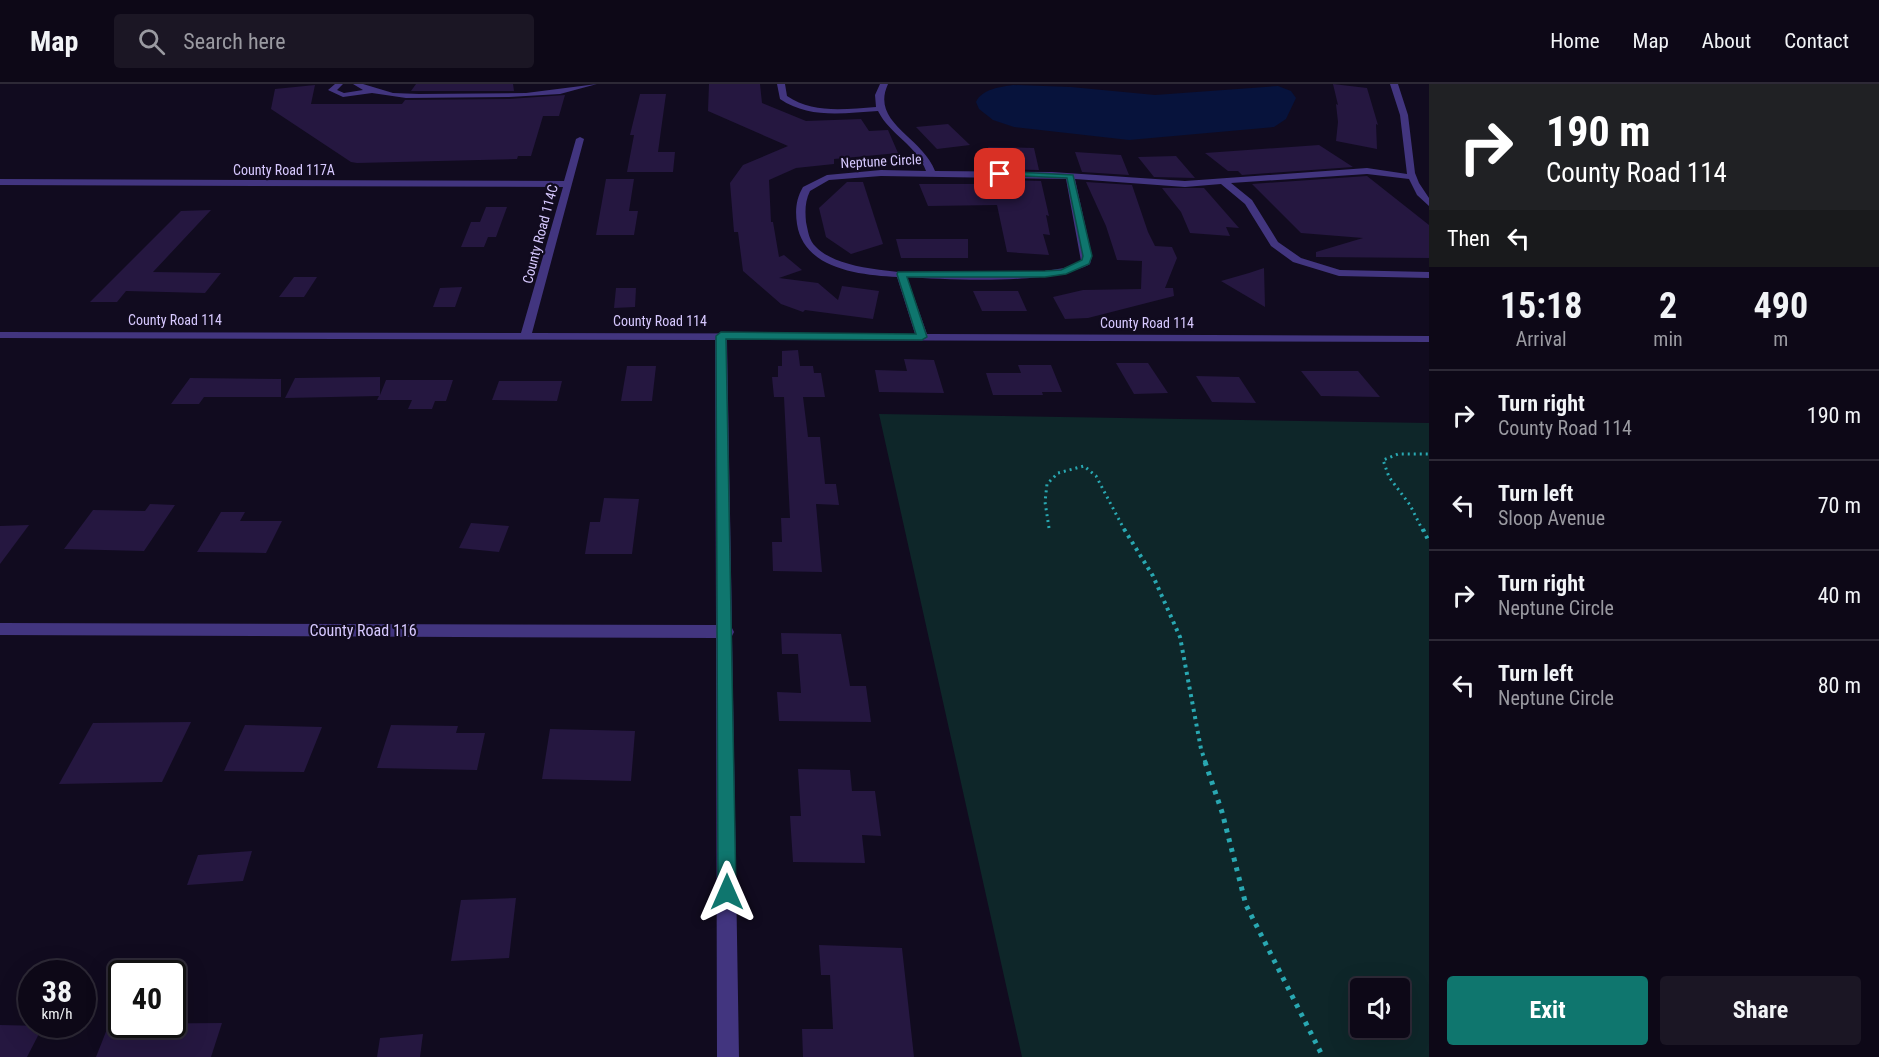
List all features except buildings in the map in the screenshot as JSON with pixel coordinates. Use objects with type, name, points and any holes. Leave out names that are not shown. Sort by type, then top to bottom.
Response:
[{"type":"street","points":[[339,84],[332,90],[339,94],[371,91],[400,95],[524,96],[566,92],[593,84]]},
{"type":"street","points":[[357,84],[371,91]]},
{"type":"street","points":[[781,84],[783,97],[802,107],[822,110],[879,110]]},
{"type":"street","points":[[884,84],[878,97],[879,110],[922,154],[931,172]]},
{"type":"street","points":[[1394,84],[1404,116],[1410,177],[1415,187],[1429,203]]},
{"type":"street","name":"County Road 114C","points":[[526,336],[580,139]]},
{"type":"street","name":"Neptune Circle","points":[[1070,176],[1088,256],[1086,262],[1077,268],[1045,274],[902,274],[860,271],[839,265],[814,252],[804,235],[801,198],[806,189],[827,178],[931,172],[1070,176],[1155,183],[1224,182],[1367,171],[1410,177]]},
{"type":"street","name":"County Road 117A","points":[[0,182],[568,184]]},
{"type":"street","points":[[1224,182],[1249,202],[1274,244],[1297,260],[1339,273],[1429,274]]},
{"type":"street","points":[[902,274],[922,337]]},
{"type":"street","name":"County Road 114","points":[[0,335],[1429,339]]},
{"type":"street","points":[[721,336],[726,632],[728,1057]]},
{"type":"street","name":"County Road 116","points":[[0,629],[726,632]]},
{"type":"path","points":[[1429,454],[1398,454],[1383,460],[1389,477],[1410,506],[1429,542]]},
{"type":"path","points":[[1049,528],[1044,491],[1050,477],[1061,470],[1084,466],[1096,476],[1114,514],[1154,576],[1180,637],[1201,749],[1222,812],[1246,905],[1323,1057]]},
{"type":"green space","points":[[879,414],[1429,423],[1429,1057],[1022,1057]]},
{"type":"water","points":[[1013,85],[1071,87],[1155,95],[1278,86],[1291,91],[1296,98],[1286,119],[1274,127],[1129,140],[1014,127],[993,120],[979,109],[976,102],[982,94],[992,89]]},
{"type":"route","points":[[727,892],[726,632],[721,336],[922,337],[902,274],[1045,274],[1077,268],[1086,262],[1088,256],[1070,176],[1000,174]]}]
